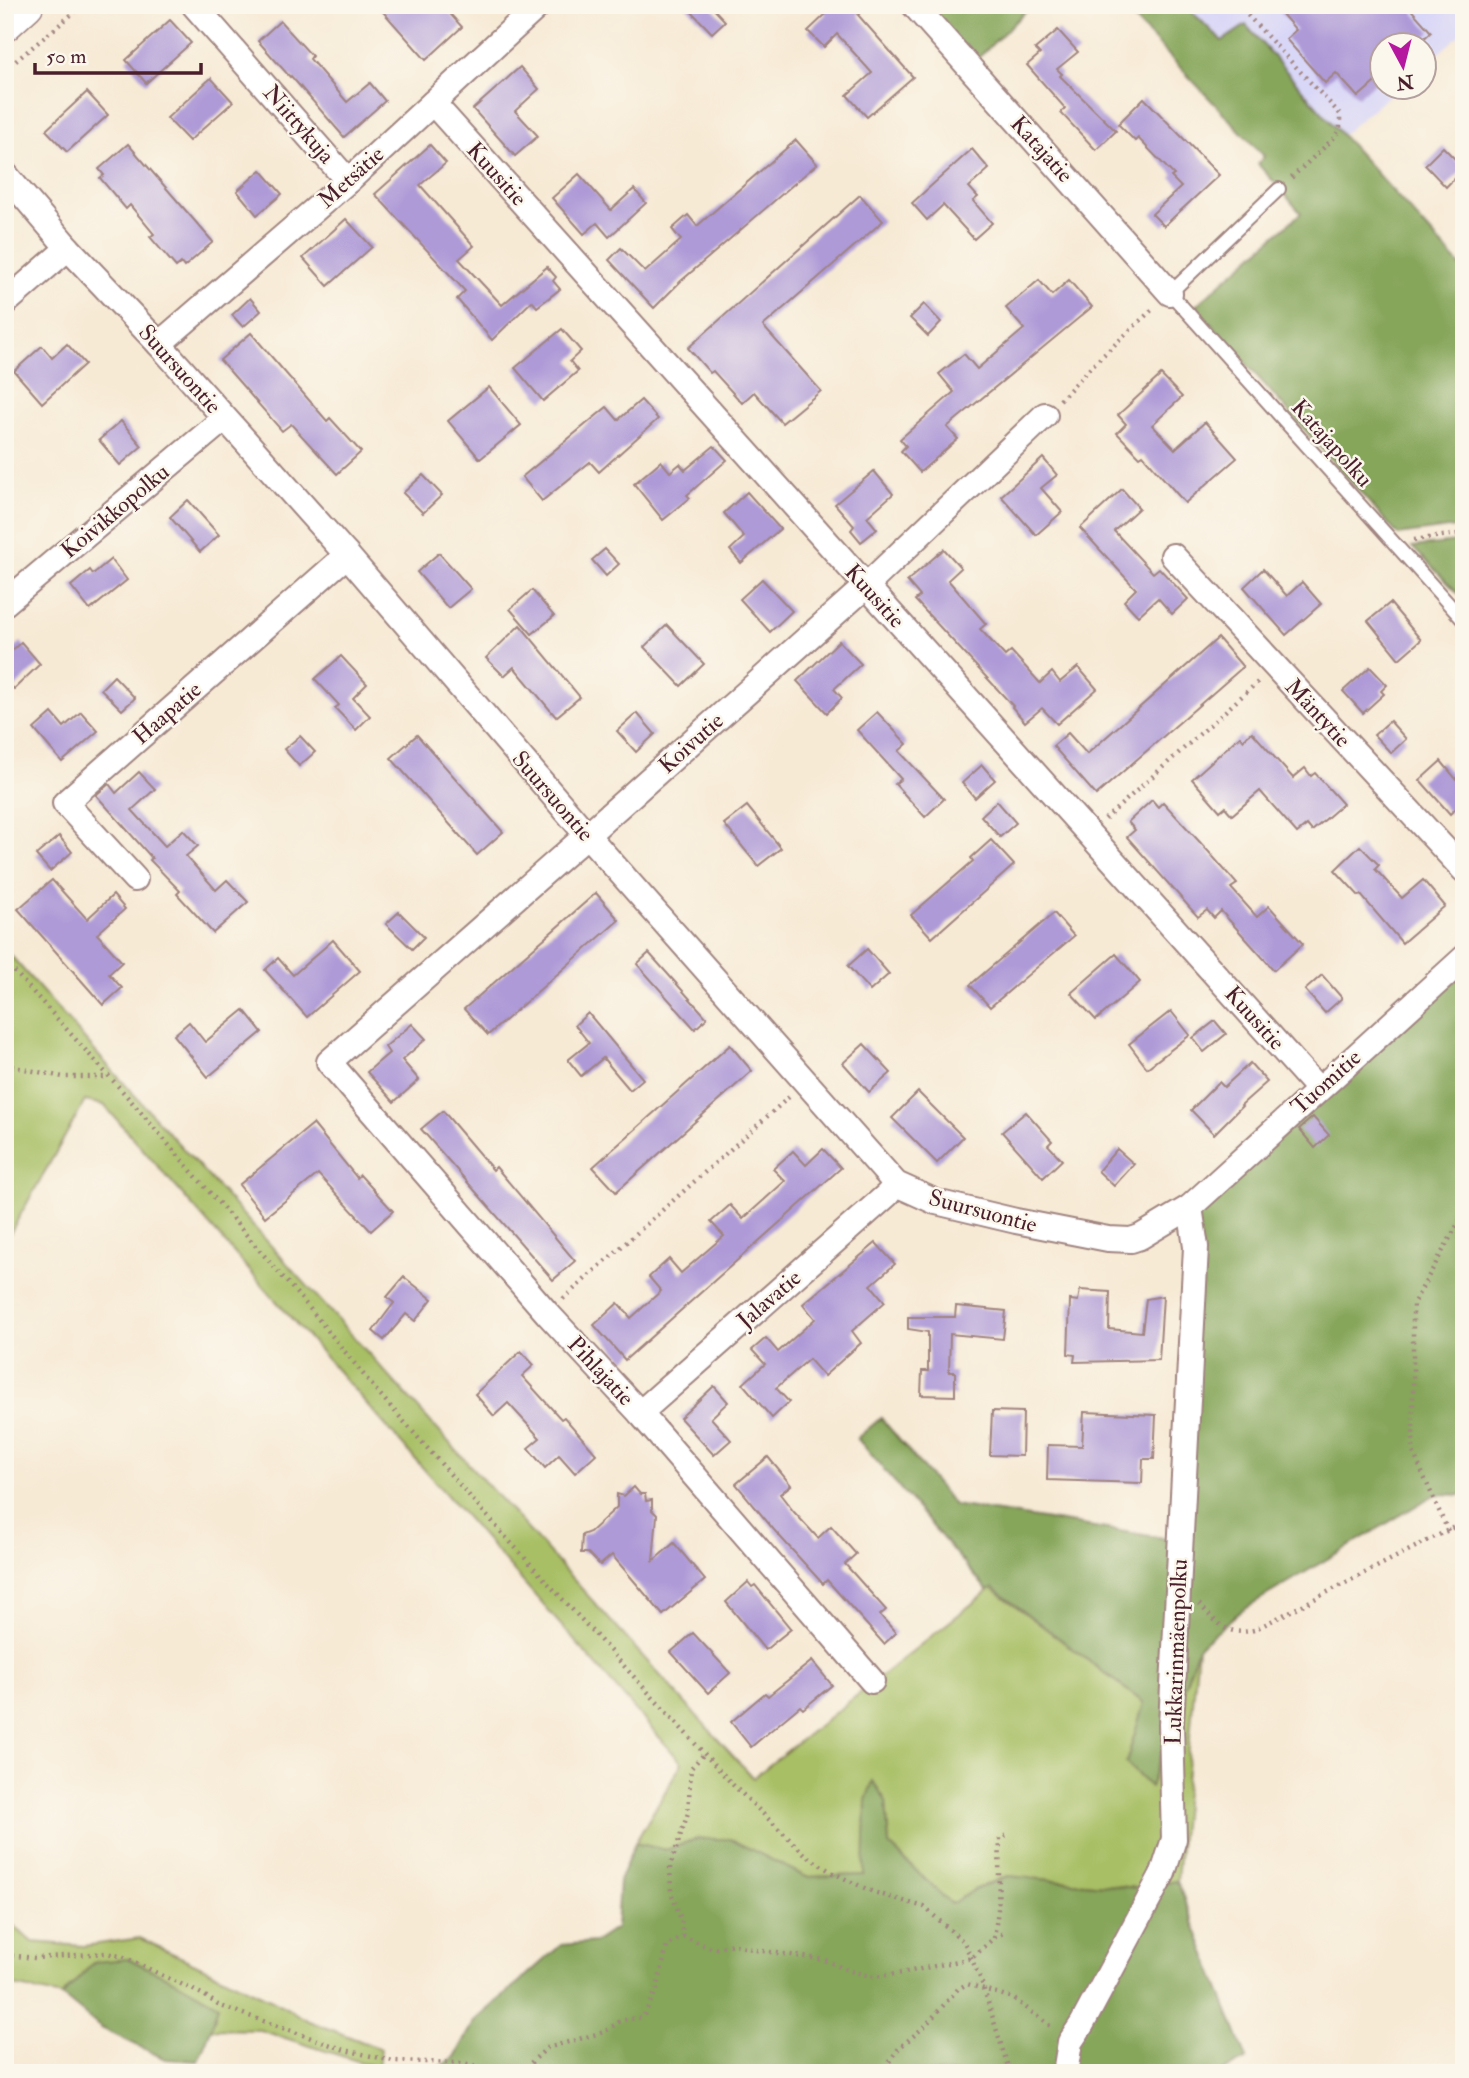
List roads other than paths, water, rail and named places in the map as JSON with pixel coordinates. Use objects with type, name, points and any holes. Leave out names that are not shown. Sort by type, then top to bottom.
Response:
[{"type":"street","points":[[5,25],[27,5]]},
{"type":"street","name":"Niittykuja","points":[[194,5],[348,181]]},
{"type":"street","name":"Metsätie","points":[[159,344],[348,181],[539,5]]},
{"type":"street","name":"Katajatie","points":[[914,5],[1170,293]]},
{"type":"street","name":"Kuusitie","points":[[433,103],[1318,1089]]},
{"type":"street","name":"Suursuontie","points":[[5,174],[68,248],[159,344],[347,555],[587,835],[897,1184],[936,1202],[1113,1240],[1140,1237],[1190,1207]]},
{"type":"street","points":[[5,303],[68,248]]},
{"type":"street","name":"Koivutie","points":[[329,1062],[866,586],[1045,415]]},
{"type":"street","name":"Koivikkopolku","points":[[5,603],[225,419]]},
{"type":"street","name":"Haapatie","points":[[135,879],[65,803],[347,555]]},
{"type":"street","name":"Mäntytie","points":[[1173,556],[1464,870]]},
{"type":"street","name":"Tuomitie","points":[[1190,1207],[1464,958]]},
{"type":"street","name":"Pihlajatie","points":[[329,1062],[547,1313],[640,1413],[872,1681]]},
{"type":"street","name":"Jalavatie","points":[[640,1413],[897,1184]]},
{"type":"street","name":"Lukkarinmäenpolku","points":[[1065,2073],[1070,2042],[1158,1882],[1174,1839],[1171,1724],[1196,1247],[1190,1207]]},
{"type":"lane","points":[[1170,293],[1279,189]]},
{"type":"lane","name":"Katajapolku","points":[[1170,293],[1464,621]]}]
